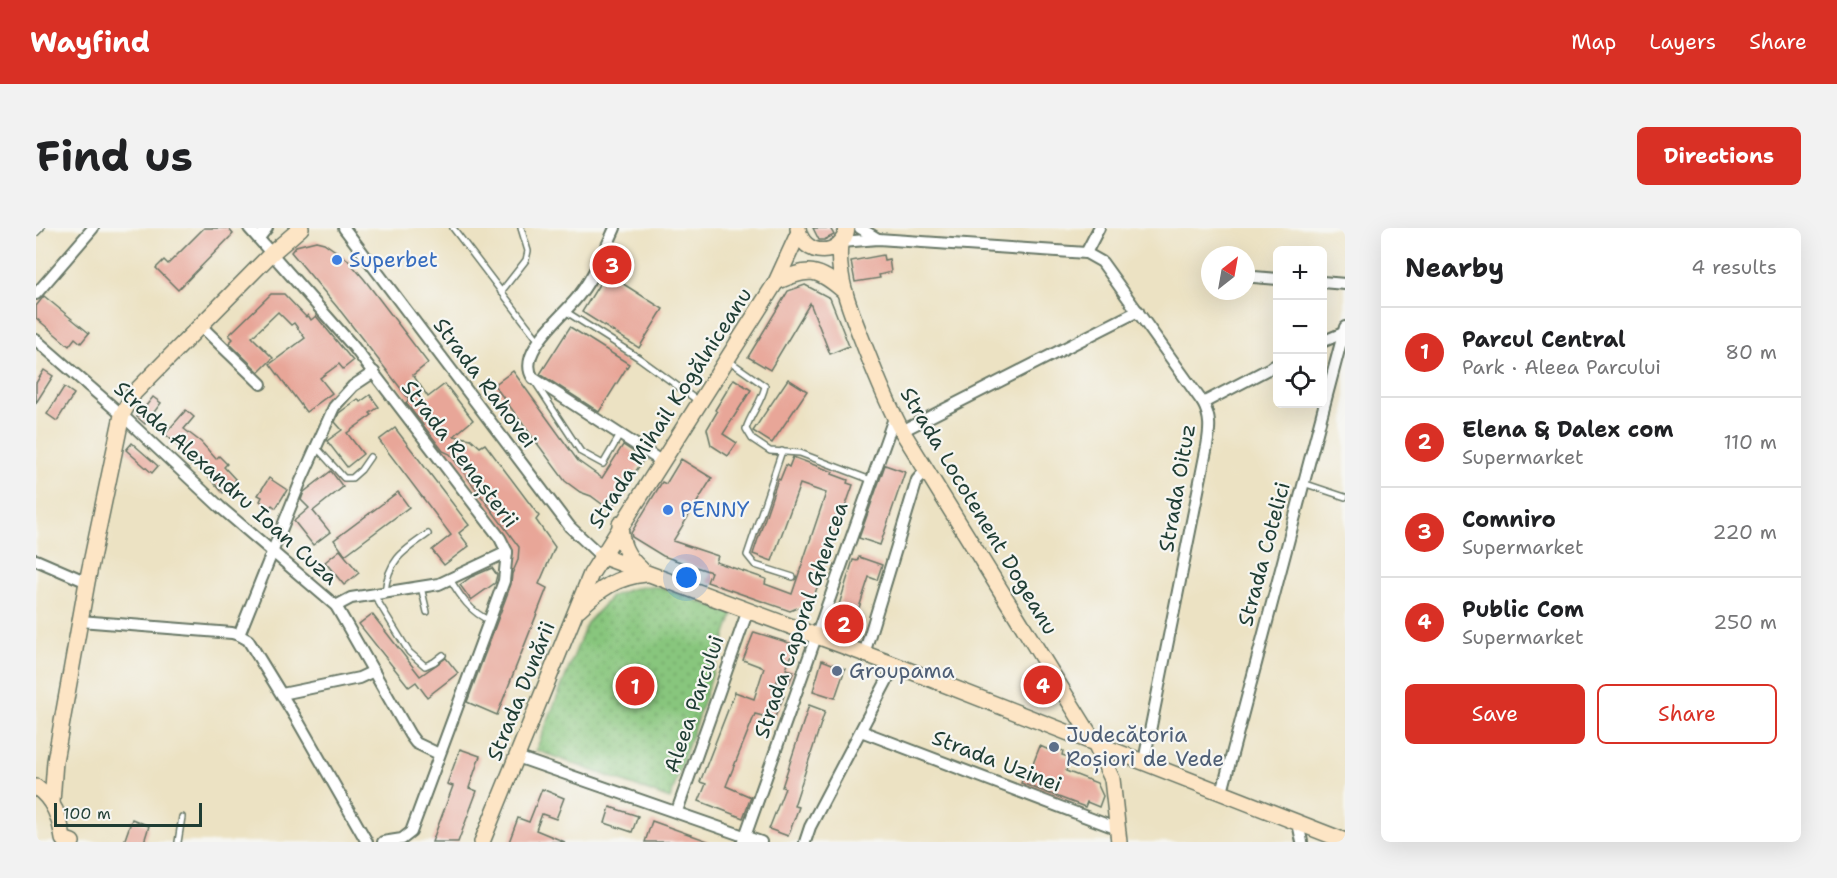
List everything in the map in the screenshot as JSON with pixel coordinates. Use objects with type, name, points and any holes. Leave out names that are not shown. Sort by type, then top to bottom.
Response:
[{"type":"main road","points":[[277,249],[293,228]]},
{"type":"main road","points":[[52,802],[55,761],[87,582],[122,415],[134,393],[277,249],[301,228]]},
{"type":"main road","name":"Strada Mihail Kogălniceanu","points":[[776,282],[798,231]]},
{"type":"main road","name":"Strada Locotenent Dogeanu","points":[[798,231],[802,240],[812,249],[845,292]]},
{"type":"main road","points":[[812,249],[828,251],[843,238]]},
{"type":"main road","name":"Strada Locotenent Dogeanu","points":[[843,238],[839,263],[845,292],[885,398],[898,424],[1095,743],[1112,779],[1119,835]]},
{"type":"main road","name":"Strada Mihail Kogălniceanu","points":[[601,556],[776,282],[788,268],[812,249]]},
{"type":"main road","points":[[776,282],[793,274],[809,271],[826,276],[845,292]]},
{"type":"main road","points":[[620,524],[625,552],[648,573]]},
{"type":"main road","points":[[601,556],[895,665],[1345,841]]},
{"type":"main road","name":"Strada Dunării","points":[[482,842],[586,582],[601,556]]},
{"type":"main road","points":[[574,613],[601,588],[614,581],[648,573]]},
{"type":"main road","points":[[36,787],[52,802],[66,841]]},
{"type":"street","points":[[36,294],[93,228]]},
{"type":"street","name":"Strada Renașterii","points":[[249,228],[259,238],[277,249],[374,372],[500,538],[507,552],[506,574],[411,832],[402,839],[383,842]]},
{"type":"street","points":[[259,238],[267,228]]},
{"type":"street","name":"Strada Rahovei","points":[[344,228],[570,527],[601,556]]},
{"type":"street","points":[[615,228],[581,294],[539,341],[528,364],[529,373],[533,378],[662,461]]},
{"type":"street","points":[[860,228],[878,239]]},
{"type":"street","points":[[843,238],[1086,253],[1100,228]]},
{"type":"street","name":"Strada Oituz","points":[[1086,253],[1102,262],[1138,311],[1203,402],[1210,426],[1144,761]]},
{"type":"street","points":[[1255,277],[1273,279]]},
{"type":"street","points":[[1327,282],[1345,284]]},
{"type":"street","points":[[898,424],[1138,311]]},
{"type":"street","points":[[201,326],[261,384]]},
{"type":"street","points":[[1327,340],[1344,330]]},
{"type":"street","name":"Strada Cotelici","points":[[1222,792],[1344,330]]},
{"type":"street","name":"Strada Alexandru Ioan Cuza","points":[[36,340],[122,415],[220,507],[336,606],[351,598],[439,584],[481,562],[507,552]]},
{"type":"street","points":[[1203,402],[1273,367]]},
{"type":"street","points":[[239,634],[334,407],[353,386],[374,372]]},
{"type":"street","name":"Strada Caporal Ghencea","points":[[744,839],[871,480],[898,424]]},
{"type":"street","points":[[864,654],[917,480],[926,470]]},
{"type":"street","points":[[36,560],[87,582]]},
{"type":"street","points":[[336,606],[410,735],[416,742],[439,754]]},
{"type":"street","name":"Aleea Parcului","points":[[677,812],[748,610]]},
{"type":"street","points":[[80,621],[239,634],[254,647],[367,842]]},
{"type":"street","points":[[805,842],[810,827],[895,665]]},
{"type":"street","points":[[282,694],[359,678],[374,672]]},
{"type":"street","name":"Strada Uzinei","points":[[861,731],[1119,835]]},
{"type":"street","points":[[517,757],[677,812],[744,839],[761,842]]},
{"type":"street","points":[[1298,823],[1302,842]]},
{"type":"lane","points":[[36,233],[41,228]]},
{"type":"lane","points":[[453,228],[539,341]]},
{"type":"lane","points":[[501,292],[526,260],[528,251],[521,228]]},
{"type":"lane","points":[[565,311],[639,358],[700,402]]},
{"type":"lane","points":[[727,359],[765,386],[746,429],[761,447],[770,451],[800,453],[871,480]]},
{"type":"lane","points":[[533,378],[581,452],[603,464],[620,435]]},
{"type":"lane","points":[[316,447],[344,478],[352,478],[370,457]]},
{"type":"lane","points":[[782,451],[747,555],[755,565],[793,577]]},
{"type":"lane","points":[[1303,483],[1345,497]]},
{"type":"lane","points":[[428,534],[398,556],[380,593],[409,652],[425,666],[443,655]]},
{"type":"lane","points":[[450,579],[468,606],[478,615],[490,620]]},
{"type":"lane","points":[[421,587],[427,612]]},
{"type":"lane","points":[[178,842],[182,817]]},
{"type":"green space","points":[[649,586],[663,588],[733,614],[670,799],[536,750],[587,623],[612,596],[630,589]]},
{"type":"building","points":[[204,228],[228,228],[233,234],[178,290],[156,268],[164,260],[168,264]]},
{"type":"building","points":[[813,228],[830,228],[834,235],[819,240]]},
{"type":"building","points":[[316,241],[324,243],[347,259],[364,279],[428,363],[413,375],[428,397],[445,384],[473,420],[454,436],[471,439],[480,447],[485,444],[539,516],[536,520],[555,547],[539,584],[547,588],[497,715],[467,702],[511,584],[519,547],[450,454],[443,451],[406,403],[409,399],[291,252],[296,246]]},
{"type":"building","points":[[883,255],[884,260],[889,259],[891,272],[879,275],[880,278],[855,282],[851,261]]},
{"type":"building","points":[[606,273],[663,309],[639,348],[582,312]]},
{"type":"building","points":[[805,285],[830,298],[849,346],[830,354],[810,303],[770,370],[748,357],[788,291]]},
{"type":"building","points":[[271,294],[284,294],[311,320],[316,316],[353,361],[343,369],[339,364],[320,378],[332,393],[306,412],[270,364],[305,338],[294,323],[291,325],[278,312],[252,337],[273,358],[259,372],[229,343],[233,339],[229,335]]},
{"type":"building","points":[[44,296],[89,333],[81,343],[75,338],[69,346],[36,318],[36,306]]},
{"type":"building","points":[[570,327],[629,364],[599,412],[540,374]]},
{"type":"building","points":[[44,370],[53,376],[36,403],[36,383]]},
{"type":"building","points":[[513,371],[578,461],[602,478],[623,445],[644,459],[610,510],[565,481],[494,385]]},
{"type":"building","points":[[734,379],[751,390],[723,434],[737,443],[728,456],[711,445],[707,429],[717,412],[715,410]]},
{"type":"building","points":[[788,379],[807,391],[772,443],[753,431]]},
{"type":"building","points":[[64,387],[74,394],[57,421],[47,414]]},
{"type":"building","points":[[370,395],[379,407],[347,433],[363,454],[347,467],[327,441],[342,430],[335,422],[339,413],[358,399],[360,402]]},
{"type":"building","points":[[153,397],[161,403],[145,424],[137,417]]},
{"type":"building","points":[[186,410],[194,417],[184,429],[201,442],[216,459],[219,456],[227,464],[224,467],[236,480],[223,493],[196,463],[192,466],[184,457],[187,454],[165,434]]},
{"type":"building","points":[[395,428],[469,525],[459,533],[469,546],[444,565],[432,550],[451,535],[379,440]]},
{"type":"building","points":[[132,443],[158,466],[152,473],[126,450]]},
{"type":"building","points":[[793,457],[833,472],[832,474],[848,480],[847,483],[853,485],[812,602],[790,611],[707,582],[711,572],[663,556],[632,537],[631,533],[662,482],[666,484],[681,459],[712,478],[673,541],[718,556],[716,562],[766,579],[765,584],[792,594],[826,493],[800,484],[772,561],[753,554],[778,479],[780,480],[786,465],[789,467]]},
{"type":"building","points":[[885,465],[905,472],[880,545],[859,538]]},
{"type":"building","points":[[331,471],[343,487],[313,511],[330,532],[313,545],[294,521],[309,508],[301,500],[304,492]]},
{"type":"building","points":[[269,478],[287,490],[276,508],[272,505],[270,508],[260,501],[262,497],[258,495]]},
{"type":"building","points":[[398,492],[409,507],[345,555],[334,540]]},
{"type":"building","points":[[340,550],[359,573],[344,585],[325,562]]},
{"type":"building","points":[[859,557],[882,565],[877,580],[869,577],[857,614],[838,608],[853,560],[857,561]]},
{"type":"building","points":[[492,568],[497,575],[495,583],[471,600],[460,585],[471,577]]},
{"type":"building","points":[[372,614],[420,676],[446,658],[458,673],[427,697],[416,682],[409,687],[359,624]]},
{"type":"building","points":[[754,632],[796,645],[786,669],[794,671],[789,683],[778,679],[773,692],[784,696],[774,719],[755,714],[726,786],[751,797],[743,818],[699,801],[706,784],[700,782],[735,692],[754,699],[764,668],[743,660]]},
{"type":"building","points":[[822,660],[845,669],[835,698],[813,691]]},
{"type":"building","points":[[809,705],[825,711],[794,806],[799,807],[788,836],[769,829],[785,788],[782,787]]},
{"type":"building","points":[[1040,746],[1049,750],[1051,746],[1063,751],[1062,755],[1071,758],[1066,771],[1097,783],[1103,796],[1099,807],[1087,802],[1085,807],[1021,783],[1027,768],[1031,769]]},
{"type":"building","points":[[460,749],[480,756],[469,788],[477,791],[458,842],[432,842],[453,786],[447,784]]},
{"type":"building","points":[[542,789],[564,798],[556,819],[542,814],[536,830],[565,842],[509,842],[518,818],[529,822]]},
{"type":"building","points":[[610,807],[638,816],[632,832],[605,823]]},
{"type":"building","points":[[132,819],[149,826],[144,842],[124,842]]},
{"type":"building","points":[[652,821],[708,841],[645,842]]},
{"type":"place","name":"Superbet","points":[[337,260]]},
{"type":"place","name":"Comniro","points":[[612,265]]},
{"type":"place","name":"PENNY","points":[[668,510]]},
{"type":"place","name":"Elena & Dalex com","points":[[844,624]]},
{"type":"place","name":"Groupama","points":[[837,671]]},
{"type":"place","name":"Public Com","points":[[1043,685]]},
{"type":"place","name":"Parcul Central","points":[[635,686]]},
{"type":"place","name":"Judecătoria Roșiori de Vede","points":[[1054,747]]}]
